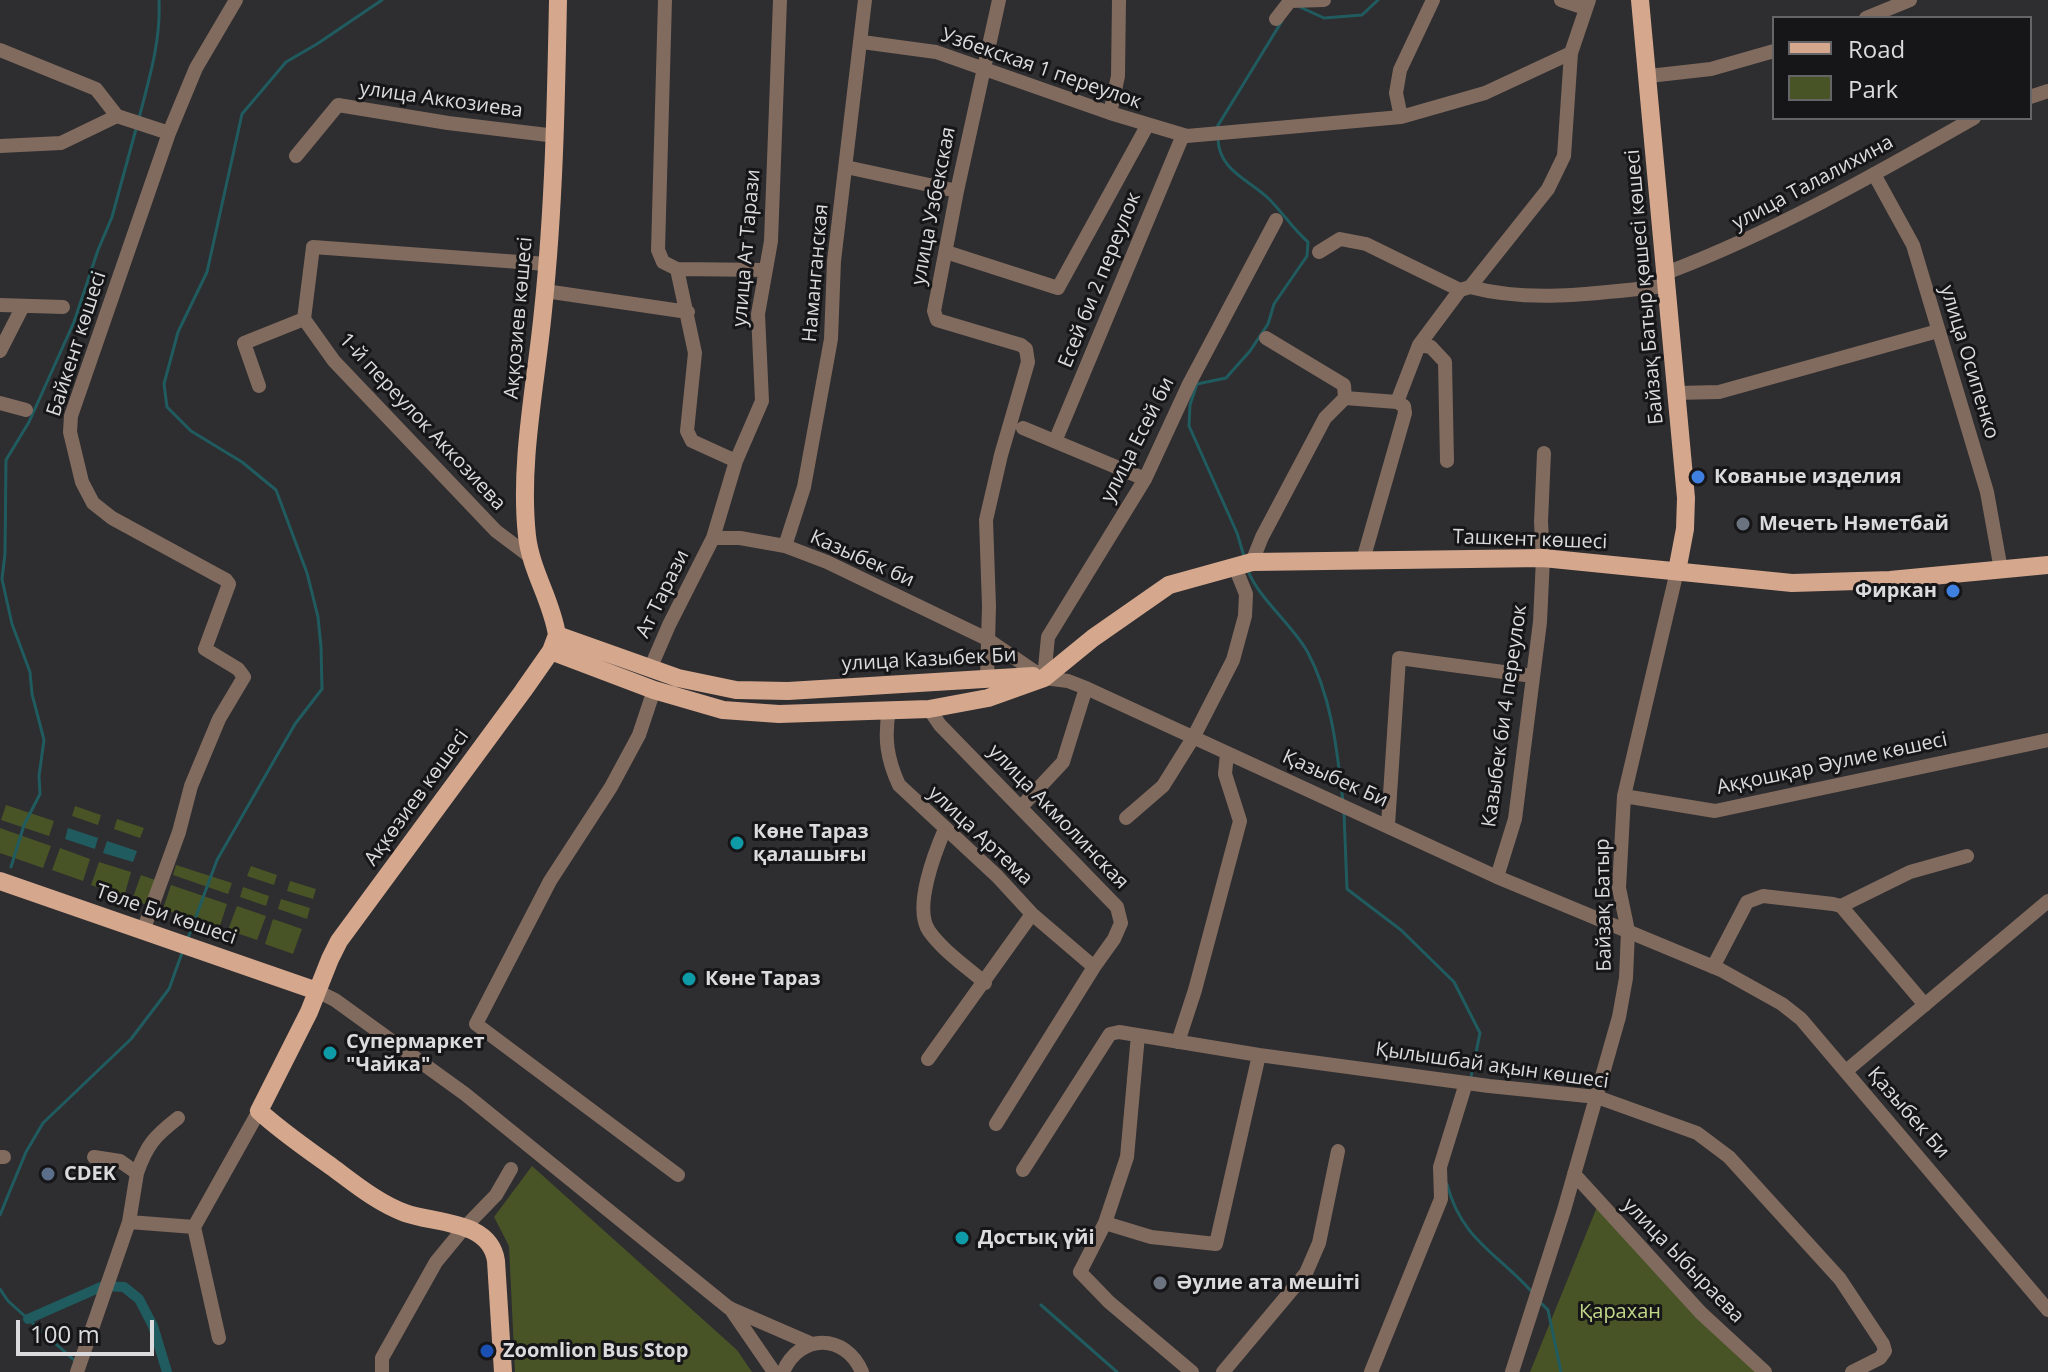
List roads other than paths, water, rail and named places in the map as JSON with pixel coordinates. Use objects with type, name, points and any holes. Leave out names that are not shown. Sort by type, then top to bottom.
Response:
[{"type":"main road","name":"Аққозиев көшесі","points":[[554,643],[555,622],[532,558],[526,520],[528,452],[545,291],[556,136],[558,0]]},
{"type":"main road","name":"Байзақ Батыр қөшесі көшесі","points":[[1640,0],[1686,498],[1685,529],[1677,571]]},
{"type":"main road","name":"Ташкент көшесі","points":[[1044,678],[1093,638],[1169,585],[1244,564],[1543,558],[1792,583],[1890,580],[2048,565]]},
{"type":"main road","name":"улица Казыбек Би","points":[[554,643],[736,690],[788,691],[1034,676],[1044,678]]},
{"type":"main road","name":"улица Казыбек Би","points":[[554,643],[654,690],[723,710],[789,714],[929,709],[988,698],[1044,678]]},
{"type":"main road","name":"Ақкөзиев көшесі","points":[[259,1111],[339,941],[554,643]]},
{"type":"main road","points":[[788,691],[789,714]]},
{"type":"main road","name":"Төле Би көшесі","points":[[0,881],[317,991]]},
{"type":"main road","points":[[259,1111],[370,1195],[394,1209],[477,1232],[486,1239],[495,1252],[503,1372]]},
{"type":"street","name":"Байкент көшесі","points":[[143,931],[179,832],[191,786],[219,719],[244,677],[238,669],[205,649],[229,584],[101,511],[93,503],[82,482],[70,432],[71,416],[169,133],[196,68],[236,0]]},
{"type":"street","points":[[665,0],[658,250],[663,262],[677,269],[766,270]]},
{"type":"street","name":"улица Ат Тарази","points":[[713,538],[736,461],[762,401],[758,314],[771,241],[780,0]]},
{"type":"street","name":"Наманганская","points":[[785,546],[804,487],[831,339],[834,261],[865,0]]},
{"type":"street","name":"улица Узбекская","points":[[987,639],[986,520],[1028,362],[1026,349],[937,320],[934,311],[999,0]]},
{"type":"street","points":[[1110,113],[1118,76],[1119,0]]},
{"type":"street","points":[[1276,19],[1290,1],[1324,0]]},
{"type":"street","points":[[1433,0],[1400,70],[1396,93],[1401,117],[1485,93],[1571,53]]},
{"type":"street","points":[[1397,402],[1419,345],[1548,189],[1564,156],[1571,53],[1587,4],[1561,0]]},
{"type":"street","points":[[1871,16],[1910,0]]},
{"type":"street","name":"Узбекская 1 переулок","points":[[862,42],[936,52],[1147,126],[1183,135],[1226,134],[1401,117]]},
{"type":"street","points":[[0,50],[96,89],[117,116],[169,133]]},
{"type":"street","points":[[1649,76],[1711,69],[1772,52]]},
{"type":"street","name":"улица Аккозиева","points":[[296,156],[338,105],[556,136]]},
{"type":"street","points":[[0,146],[61,143],[117,116]]},
{"type":"street","name":"улица Талалихина","points":[[1319,252],[1340,239],[1366,244],[1465,288],[1520,296],[1564,295],[1667,280],[1874,174],[1970,120]]},
{"type":"street","points":[[946,252],[1058,288],[1147,126]]},
{"type":"street","name":"Есей би 2 переулок","points":[[1056,439],[1183,135]]},
{"type":"street","points":[[846,167],[957,191]]},
{"type":"street","name":"улица Осипенко","points":[[1874,174],[1913,245],[1987,492],[2001,570]]},
{"type":"street","name":"улица Есей би","points":[[1044,678],[1048,637],[1145,479],[1189,384],[1276,220]]},
{"type":"street","points":[[259,386],[244,343],[304,319],[313,247],[547,264]]},
{"type":"street","points":[[677,269],[695,353],[687,431],[692,441],[736,461]]},
{"type":"street","points":[[545,291],[688,312]]},
{"type":"street","points":[[0,305],[63,307]]},
{"type":"street","points":[[0,351],[23,306]]},
{"type":"street","name":"1-й переулок Аккозиева","points":[[304,319],[334,361],[496,531],[532,558]]},
{"type":"street","points":[[1676,393],[1719,392],[1938,331]]},
{"type":"street","points":[[1126,818],[1163,786],[1193,738],[1233,660],[1245,616],[1244,564],[1262,537],[1325,418],[1345,398],[1344,385],[1266,338]]},
{"type":"street","points":[[1419,345],[1431,347],[1445,362],[1447,461]]},
{"type":"street","points":[[1345,398],[1397,402],[1404,406],[1405,413],[1363,560]]},
{"type":"street","points":[[0,403],[26,410]]},
{"type":"street","points":[[1023,428],[1056,439],[1145,479]]},
{"type":"street","points":[[1543,558],[1544,453]]},
{"type":"street","name":"Казыбек би","points":[[713,538],[740,538],[785,546],[827,562],[987,639],[1044,678]]},
{"type":"street","name":"Ат Тарази","points":[[650,669],[713,538]]},
{"type":"street","name":"Казыбек би 4 переулок","points":[[1497,877],[1515,819],[1533,676],[1543,558]]},
{"type":"street","name":"Байзақ Батыр","points":[[1512,1372],[1619,1017],[1626,978],[1628,931],[1619,888],[1624,796],[1677,571]]},
{"type":"street","points":[[987,639],[987,679]]},
{"type":"street","points":[[1388,825],[1399,658],[1533,676]]},
{"type":"street","name":"Қазыбек Би","points":[[1044,678],[1068,681],[1086,688],[1497,877],[1713,967],[1782,1004],[1801,1019],[2048,1310]]},
{"type":"street","points":[[1021,807],[1063,762],[1086,688]]},
{"type":"street","points":[[654,690],[639,735],[611,787],[550,881],[476,1024],[678,1175]]},
{"type":"street","name":"улица Акмолинская","points":[[929,709],[940,725],[1117,907],[1121,923],[1114,939],[996,1124]]},
{"type":"street","name":"улица Артема","points":[[889,710],[884,734],[890,768],[899,785],[997,876],[1032,914],[1094,967]]},
{"type":"street","name":"Аққошқар Әулие көшесі","points":[[1624,796],[1715,811],[2048,740]]},
{"type":"street","points":[[1178,1042],[1240,821],[1225,774],[1227,753]]},
{"type":"street","points":[[945,829],[931,861],[925,923],[932,935],[985,983]]},
{"type":"street","points":[[1713,967],[1747,902],[1763,896],[1841,906],[1910,872],[1967,856]]},
{"type":"street","points":[[1846,1071],[2048,901]]},
{"type":"street","points":[[1841,906],[1925,1005]]},
{"type":"street","points":[[928,1059],[1032,914]]},
{"type":"street","points":[[317,991],[335,1000],[465,1094],[729,1308],[812,1344]]},
{"type":"street","name":"Қылышбай ақын көшесі","points":[[1023,1170],[1110,1034],[1119,1032],[1259,1055],[1597,1097],[1697,1133],[1729,1157],[1840,1279],[1883,1344],[1885,1351],[1880,1358],[1852,1372]]},
{"type":"street","points":[[1138,1035],[1127,1157],[1105,1223],[1080,1272],[1109,1302],[1192,1372]]},
{"type":"street","points":[[1105,1223],[1151,1237],[1216,1244],[1259,1055]]},
{"type":"street","points":[[1371,1372],[1441,1199],[1440,1167],[1466,1083]]},
{"type":"street","points":[[219,1338],[194,1227],[259,1111]]},
{"type":"street","points":[[79,1367],[129,1222],[137,1173],[145,1151],[154,1136],[178,1118]]},
{"type":"street","points":[[1223,1372],[1306,1273],[1319,1243],[1338,1151]]},
{"type":"street","points":[[94,1157],[120,1161],[137,1173]]},
{"type":"street","points":[[382,1372],[382,1358],[436,1262],[496,1195],[511,1169]]},
{"type":"street","name":"улица Ыбыраева","points":[[1574,1174],[1701,1313],[1765,1372]]},
{"type":"street","points":[[129,1222],[194,1227]]},
{"type":"street","points":[[729,1308],[774,1372]]},
{"type":"street","points":[[783,1372],[799,1350],[812,1344],[826,1343],[840,1346],[850,1353],[862,1372]]},
{"type":"water","points":[[68,828],[98,838],[95,849],[65,839]]},
{"type":"water","points":[[107,841],[137,851],[133,862],[103,853]]},
{"type":"waterway","points":[[139,118],[156,45],[159,0]]},
{"type":"waterway","points":[[188,938],[217,860],[295,724],[322,689],[321,647],[318,617],[307,573],[276,490],[242,462],[191,431],[167,407],[164,384],[178,332],[207,272],[242,114],[286,62],[382,0]]},
{"type":"waterway","points":[[1300,7],[1324,18],[1362,15],[1378,0]]},
{"type":"waterway","points":[[1217,127],[1282,21]]},
{"type":"waterway","points":[[11,867],[24,825],[40,794],[44,740],[32,694],[30,672],[12,624],[2,579],[6,460],[29,422],[74,322],[112,217],[136,129]]},
{"type":"waterway","points":[[1218,139],[1220,150],[1230,167],[1269,199],[1308,242],[1307,256],[1274,304],[1268,324],[1250,351],[1226,378],[1197,384],[1190,405],[1189,426],[1237,533],[1244,556]]},
{"type":"waterway","points":[[1248,571],[1260,592],[1307,651],[1315,669],[1332,724],[1343,802]]},
{"type":"waterway","points":[[1344,813],[1347,889],[1401,930],[1454,982],[1480,1033],[1471,1077]]},
{"type":"waterway","points":[[0,1215],[26,1152],[43,1123],[131,1039],[169,989],[182,953]]},
{"type":"waterway","points":[[1447,1184],[1453,1203],[1471,1232],[1532,1292]]},
{"type":"waterway","points":[[28,1319],[103,1286],[124,1287],[139,1299],[153,1326],[167,1372]]},
{"type":"waterway","points":[[0,1289],[8,1301],[75,1361]]},
{"type":"waterway","points":[[1539,1301],[1548,1310],[1561,1372]]},
{"type":"waterway","points":[[1041,1305],[1117,1372]]},
{"type":"place","name":"Кованые изделия","points":[[1698,477]]},
{"type":"place","name":"Мечеть Нәметбай","points":[[1743,524]]},
{"type":"place","name":"Фиркан","points":[[1953,591]]},
{"type":"place","name":"Көне Тараз қалашығы","points":[[737,843]]},
{"type":"place","name":"Көне Тараз","points":[[689,979]]},
{"type":"place","name":"Супермаркет \"Чайка\"","points":[[330,1053]]},
{"type":"place","name":"CDEK","points":[[48,1174]]},
{"type":"place","name":"Достық үйі","points":[[962,1238]]},
{"type":"place","name":"Әулие ата мешіті","points":[[1160,1283]]},
{"type":"place","name":"Zoomlion Bus Stop","points":[[487,1351]]},
{"type":"park label","name":"Қарахан","points":[[1620,1312]]}]
